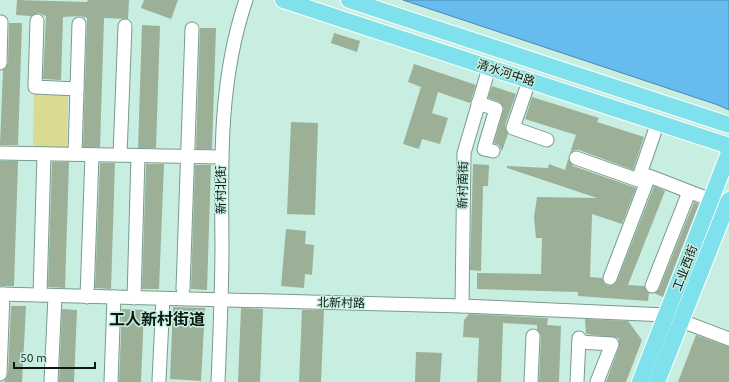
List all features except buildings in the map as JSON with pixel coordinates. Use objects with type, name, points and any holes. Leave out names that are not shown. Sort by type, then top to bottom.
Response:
[{"type":"main road","name":"清水河中路","points":[[283,0],[729,146]]},
{"type":"main road","name":"清水河中路","points":[[349,0],[728,124]]},
{"type":"main road","points":[[709,139],[717,146],[720,157],[719,179]]},
{"type":"main road","name":"工业西街","points":[[640,382],[729,154]]},
{"type":"main road","name":"工业西街","points":[[657,382],[729,200]]},
{"type":"street","name":"新村北街","points":[[218,382],[222,300],[221,158],[224,98],[238,24],[246,0]]},
{"type":"street","points":[[37,21],[36,87],[77,89]]},
{"type":"street","points":[[0,63],[1,22]]},
{"type":"street","points":[[75,154],[79,24]]},
{"type":"street","points":[[120,155],[125,26]]},
{"type":"street","points":[[183,289],[192,29]]},
{"type":"street","name":"新村南街","points":[[462,306],[464,153],[489,68]]},
{"type":"street","points":[[529,80],[513,128],[547,140]]},
{"type":"street","points":[[478,103],[496,108],[484,149],[493,151]]},
{"type":"street","points":[[576,158],[638,180],[658,122]]},
{"type":"street","points":[[0,153],[221,158]]},
{"type":"street","points":[[40,295],[44,154]]},
{"type":"street","points":[[88,297],[92,155]]},
{"type":"street","points":[[134,298],[138,156]]},
{"type":"street","points":[[610,278],[649,176],[711,200]]},
{"type":"street","points":[[652,286],[689,192]]},
{"type":"street","points":[[0,374],[2,294]]},
{"type":"street","name":"北新村路","points":[[2,294],[462,306],[666,315],[681,322],[729,339]]},
{"type":"street","points":[[51,382],[55,296]]},
{"type":"street","points":[[111,382],[114,297]]},
{"type":"street","points":[[159,380],[163,299]]},
{"type":"street","points":[[530,382],[533,336]]},
{"type":"street","points":[[577,382],[579,340],[612,344],[597,382]]},
{"type":"shaded area","points":[[34,92],[68,93],[67,150],[33,149]]},
{"type":"water","points":[[403,0],[729,0],[729,110],[718,105]]},
{"type":"district","name":"工人新村街道","points":[[157,319]]}]
